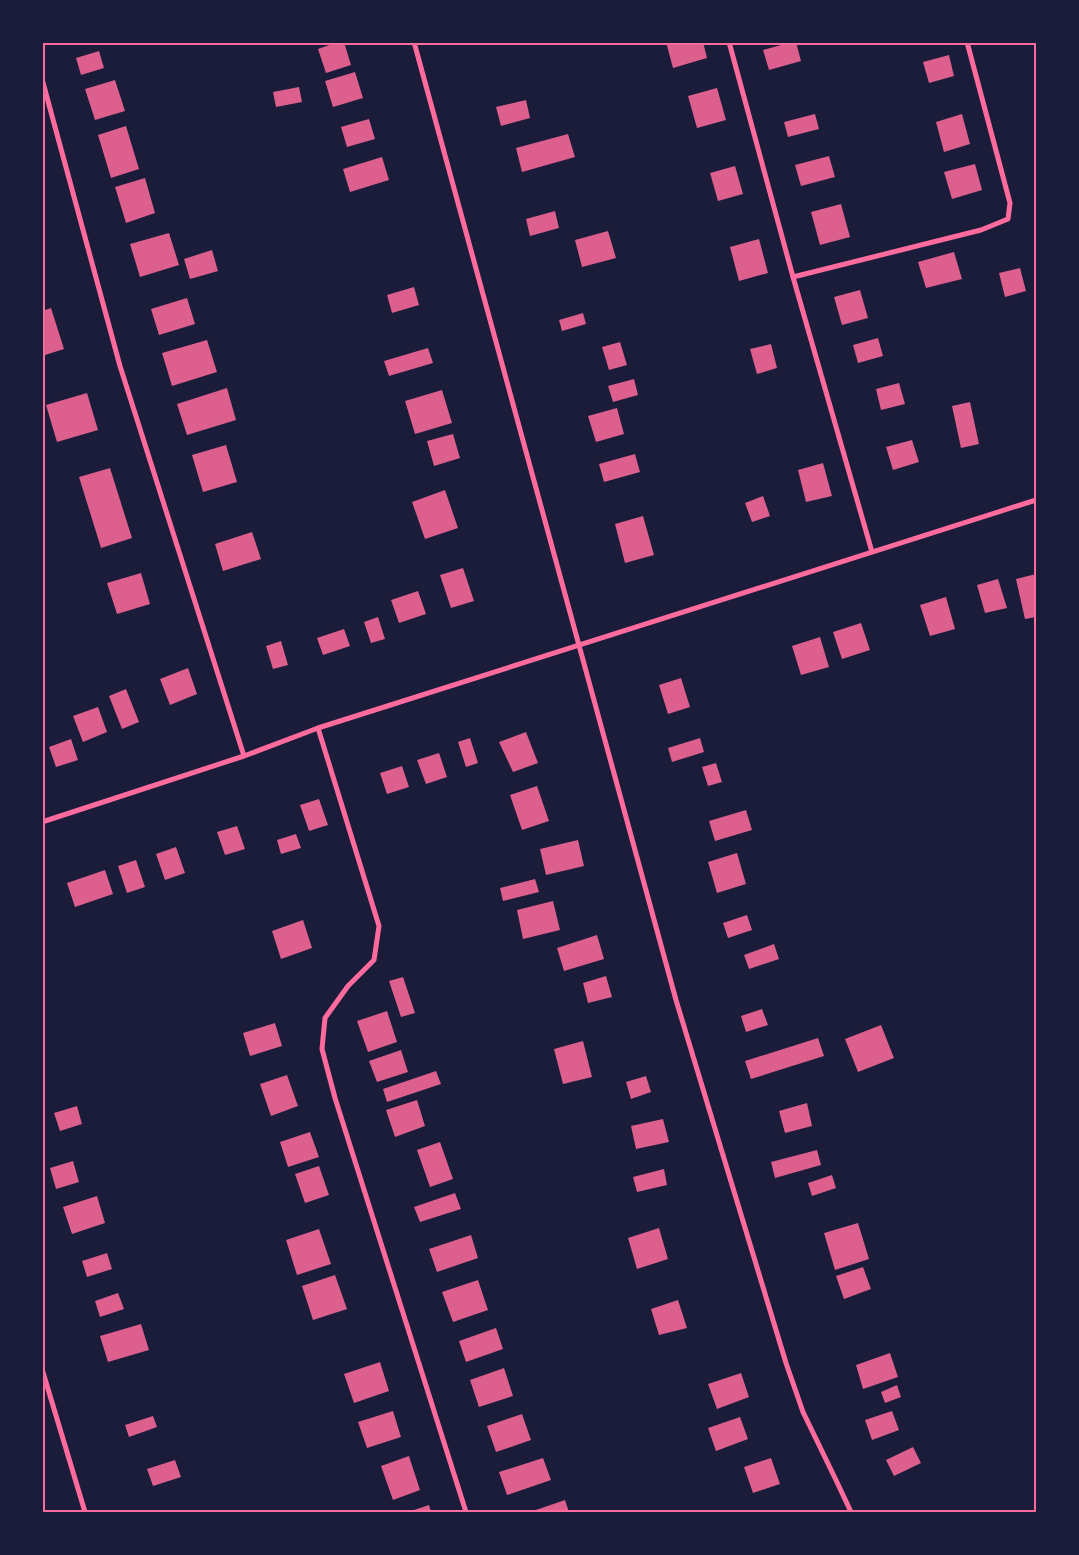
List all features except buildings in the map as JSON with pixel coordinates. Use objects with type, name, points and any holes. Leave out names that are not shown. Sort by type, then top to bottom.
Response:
[{"type":"street","points":[[414,42],[676,1000],[786,1363],[803,1412],[836,1478],[850,1512]]},
{"type":"street","points":[[728,42],[793,278],[872,552]]},
{"type":"street","points":[[793,278],[981,230],[1008,219],[1010,203],[967,42]]},
{"type":"street","points":[[42,79],[120,366],[244,756]]},
{"type":"street","points":[[42,822],[244,756],[318,728],[1036,500]]},
{"type":"street","points":[[318,728],[380,926],[374,960],[348,986],[325,1018],[322,1049],[335,1098],[466,1512]]},
{"type":"street","points":[[42,1369],[85,1512]]}]
